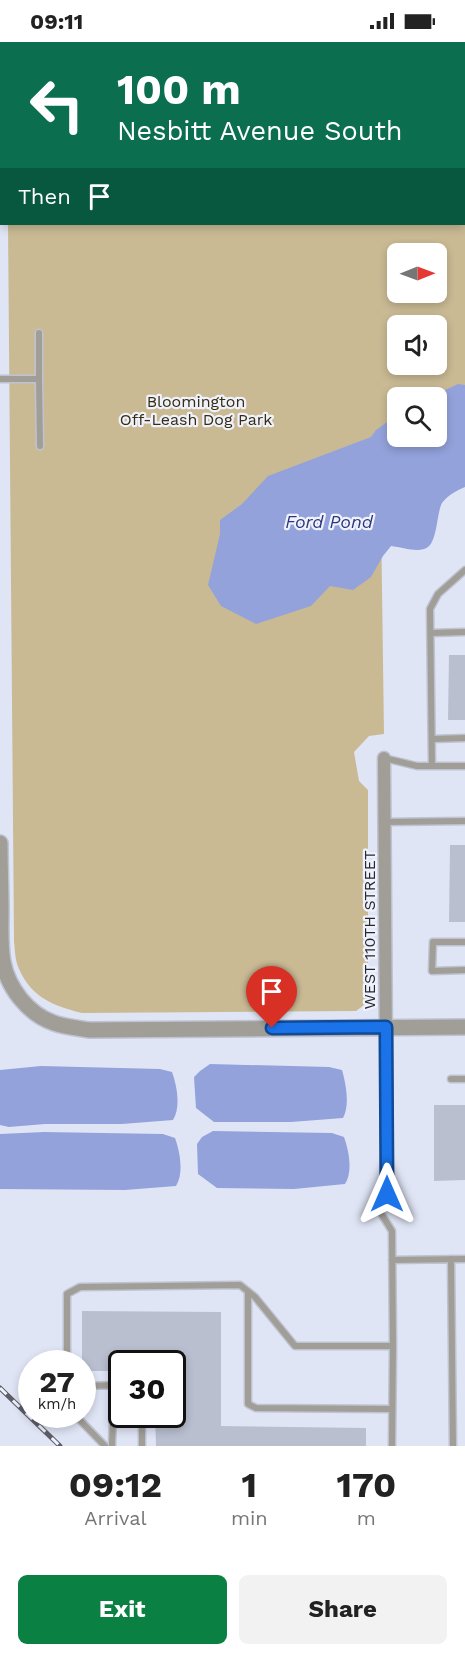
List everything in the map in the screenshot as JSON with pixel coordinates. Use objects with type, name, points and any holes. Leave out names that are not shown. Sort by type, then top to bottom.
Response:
[{"type":"street","name":"WEST 110TH STREET","points":[[377,1207],[387,1194],[384,758]]},
{"type":"street","points":[[0,843],[3,963],[20,999],[34,1012],[51,1022],[70,1028],[90,1029],[465,1027]]},
{"type":"lane","points":[[39,333],[40,446]]},
{"type":"lane","points":[[0,379],[39,379]]},
{"type":"lane","points":[[432,766],[430,609],[438,594],[465,570]]},
{"type":"lane","points":[[431,633],[465,632]]},
{"type":"lane","points":[[432,739],[465,738]]},
{"type":"lane","points":[[384,758],[417,766],[465,766]]},
{"type":"lane","points":[[385,822],[465,821]]},
{"type":"lane","points":[[465,942],[433,942],[432,970],[465,970]]},
{"type":"lane","points":[[451,1079],[465,1079]]},
{"type":"lane","points":[[377,1207],[392,1231],[392,1446]]},
{"type":"lane","points":[[451,1259],[453,1446]]},
{"type":"lane","points":[[392,1260],[465,1259]]},
{"type":"lane","points":[[67,1350],[67,1294],[80,1287],[240,1285],[255,1298],[295,1346],[393,1346]]},
{"type":"lane","points":[[248,1292],[248,1404],[256,1408],[392,1409]]},
{"type":"lane","points":[[88,1428],[105,1446]]},
{"type":"lane","points":[[112,1446],[113,1428]]},
{"type":"lane","points":[[142,1428],[142,1446]]},
{"type":"green space","name":"Bloomington Off-Leash Dog Park","points":[[8,225],[465,225],[465,439],[447,440],[447,387],[387,387],[387,442],[380,442],[384,734],[369,736],[354,752],[359,781],[368,790],[368,1002],[356,1011],[82,1013],[53,1004],[37,994],[24,979],[16,959],[14,941]]},
{"type":"water","name":"Ford Pond","points":[[458,384],[465,385],[465,487],[442,503],[429,547],[416,550],[391,546],[371,577],[353,590],[330,586],[311,606],[256,624],[221,606],[208,585],[220,534],[220,520],[242,504],[268,476],[371,437],[387,422],[387,447],[447,447],[447,389]]},
{"type":"water","points":[[210,1064],[329,1067],[342,1070],[347,1094],[345,1113],[343,1118],[291,1122],[214,1122],[196,1108],[194,1077]]},
{"type":"water","points":[[41,1066],[160,1069],[172,1072],[177,1096],[175,1115],[173,1120],[122,1124],[45,1124],[9,1127],[0,1125],[0,1070]]},
{"type":"water","points":[[213,1131],[332,1133],[344,1137],[349,1174],[345,1184],[294,1189],[217,1188],[198,1174],[197,1144],[202,1137]]},
{"type":"water","points":[[44,1132],[163,1134],[175,1138],[180,1162],[178,1181],[176,1186],[125,1190],[0,1189],[0,1134]]},
{"type":"building","points":[[449,655],[465,655],[465,720],[448,720]]},
{"type":"building","points":[[450,845],[465,845],[465,922],[449,922]]},
{"type":"building","points":[[434,1105],[465,1105],[465,1180],[434,1181]]},
{"type":"building","points":[[82,1311],[221,1312],[221,1426],[366,1428],[366,1446],[156,1446],[155,1428],[186,1428],[186,1350],[108,1350],[108,1371],[96,1371],[96,1350],[82,1350]]},
{"type":"railway","points":[[0,1388],[60,1446]]},
{"type":"route","points":[[272,1028],[386,1027],[387,1194]]}]
